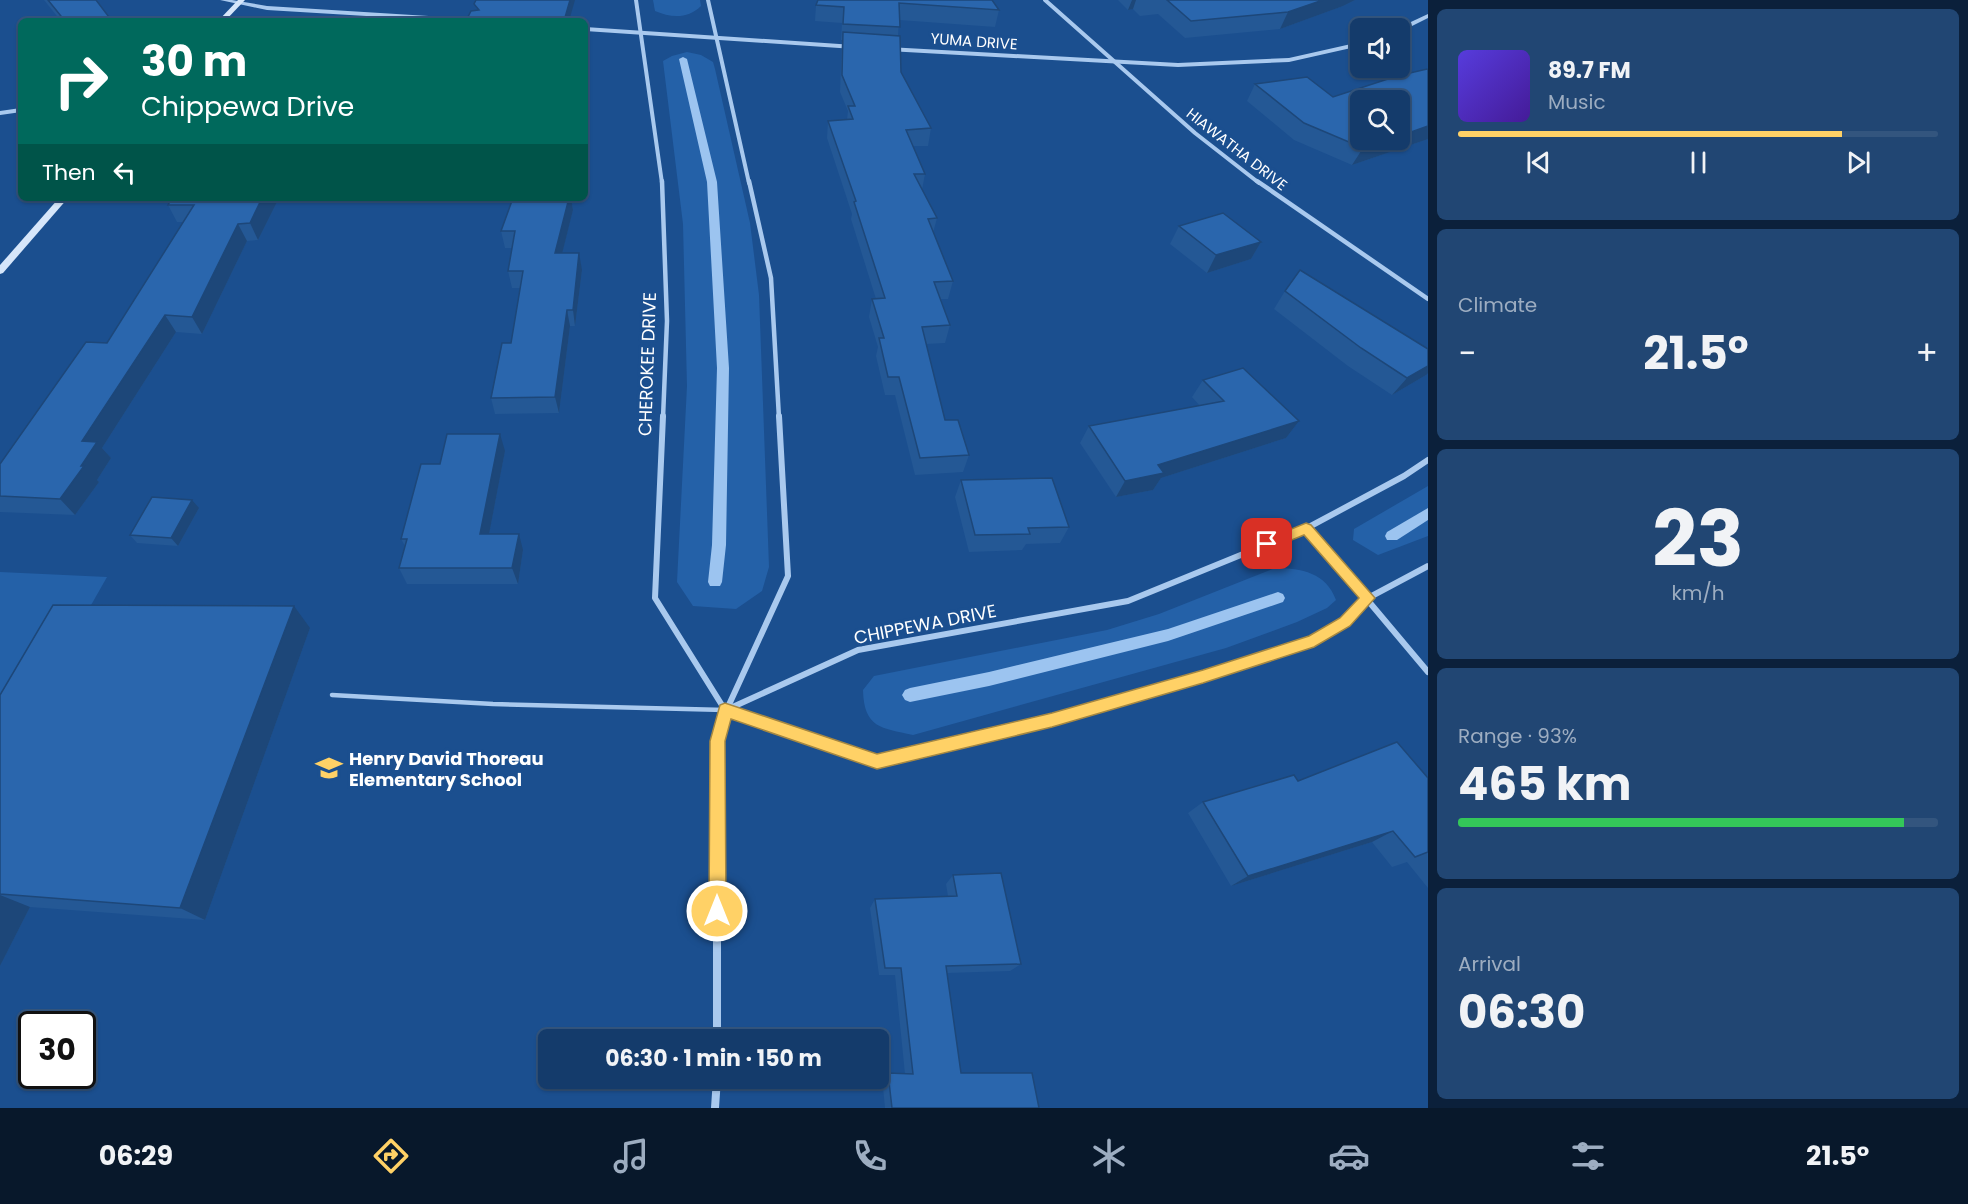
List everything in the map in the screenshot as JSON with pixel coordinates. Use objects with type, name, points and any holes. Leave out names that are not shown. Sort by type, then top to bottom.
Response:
[{"type":"main road","points":[[224,18],[240,2]]},
{"type":"main road","points":[[0,271],[61,201]]},
{"type":"street","points":[[223,0],[440,18]]},
{"type":"street","name":"CHEROKEE DRIVE","points":[[636,0],[662,184],[667,321],[655,598],[725,710]]},
{"type":"street","points":[[708,0],[719,38],[771,278],[788,576],[725,710],[717,741],[717,1029]]},
{"type":"street","name":"HIAWATHA DRIVE","points":[[1045,0],[1195,133],[1269,191],[1428,299]]},
{"type":"street","points":[[1410,25],[1428,16]]},
{"type":"street","points":[[588,28],[863,47]]},
{"type":"street","name":"YUMA DRIVE","points":[[875,48],[1178,65],[1279,61],[1350,46]]},
{"type":"street","points":[[0,113],[18,110]]},
{"type":"street","name":"CHIPPEWA DRIVE","points":[[725,710],[858,650],[1128,601],[1306,528],[1404,476],[1428,460]]},
{"type":"street","points":[[1306,528],[1368,598],[1428,672]]},
{"type":"street","points":[[725,710],[877,762],[1052,720],[1203,677],[1314,641],[1345,622],[1368,598],[1428,566]]},
{"type":"street","points":[[715,1108],[716,1089]]},
{"type":"lane","points":[[332,695],[493,704],[725,710]]},
{"type":"shaded area","points":[[653,0],[700,0],[701,6],[691,13],[673,16],[655,11]]},
{"type":"shaded area","points":[[687,52],[701,55],[713,62],[750,223],[759,295],[769,567],[762,591],[736,609],[693,606],[677,582],[687,386],[683,224],[663,61]]},
{"type":"shaded area","points":[[1428,486],[1428,536],[1378,555],[1353,540],[1354,529]]},
{"type":"shaded area","points":[[1275,568],[1295,569],[1312,574],[1326,584],[1336,600],[1327,608],[1297,622],[1226,648],[913,735],[883,728],[871,719],[867,712],[863,690],[874,676],[1107,630],[1159,614]]},
{"type":"shaded area","points":[[0,572],[107,577],[28,716],[0,732]]},
{"type":"building","points":[[48,0],[96,0],[110,18],[63,18]]},
{"type":"building","points":[[476,0],[570,0],[565,18],[468,18],[471,11],[479,10],[474,4]]},
{"type":"building","points":[[818,0],[992,0],[999,10],[899,3],[900,27],[843,24],[844,7],[816,5]]},
{"type":"building","points":[[1167,0],[1323,0],[1288,12],[1191,21]]},
{"type":"building","points":[[843,32],[900,36],[901,72],[931,128],[906,130],[925,174],[914,174],[937,218],[928,219],[953,281],[934,282],[950,325],[922,327],[945,420],[958,420],[969,455],[920,458],[899,377],[888,377],[879,338],[884,338],[872,299],[885,298],[854,202],[856,201],[828,121],[853,119],[848,106],[855,106],[842,75]]},
{"type":"building","points":[[1428,70],[1428,126],[1410,132],[1410,90],[1354,90],[1391,78],[1410,78],[1410,73]]},
{"type":"building","points":[[1307,77],[1333,97],[1350,91],[1350,142],[1304,123],[1255,84]]},
{"type":"building","points":[[170,201],[261,201],[250,223],[238,224],[192,317],[165,315],[82,441],[97,442],[81,466],[84,466],[60,499],[0,496],[0,464],[86,342],[107,343],[194,205],[168,205]]},
{"type":"building","points":[[512,201],[568,201],[555,253],[579,253],[573,310],[567,310],[555,397],[491,398],[502,343],[511,343],[523,271],[508,271],[515,231],[501,231]]},
{"type":"building","points":[[1223,213],[1261,242],[1216,255],[1179,226]]},
{"type":"building","points":[[1300,270],[1428,349],[1428,366],[1407,378],[1361,348],[1285,291]]},
{"type":"building","points":[[1243,368],[1299,421],[1158,465],[1164,473],[1125,481],[1089,426],[1224,401],[1203,380]]},
{"type":"building","points":[[447,434],[500,434],[480,534],[519,534],[512,568],[399,568],[407,539],[401,539],[421,464],[440,464]]},
{"type":"building","points":[[1052,478],[1069,527],[1028,528],[1030,534],[975,535],[961,480]]},
{"type":"building","points":[[152,497],[192,500],[171,538],[130,535]]},
{"type":"building","points":[[53,605],[294,606],[180,908],[0,894],[0,695]]},
{"type":"building","points":[[1397,742],[1428,778],[1428,852],[1415,857],[1393,831],[1248,876],[1203,802],[1294,775],[1298,781]]},
{"type":"building","points":[[1001,873],[1021,964],[946,966],[961,1073],[1032,1073],[1039,1108],[892,1108],[889,1073],[913,1074],[901,968],[885,968],[875,899],[957,896],[953,875]]},
{"type":"waterway","points":[[683,59],[712,182],[723,368],[719,545],[715,582]]},
{"type":"waterway","points":[[1392,536],[1428,513]]},
{"type":"waterway","points":[[910,695],[989,679],[1168,635],[1278,598]]},
{"type":"place","name":"Henry David Thoreau Elementary School","points":[[329,768]]},
{"type":"route","points":[[717,911],[717,741],[725,710],[877,762],[1052,720],[1203,677],[1314,641],[1345,622],[1368,598],[1306,528],[1267,544]]}]
